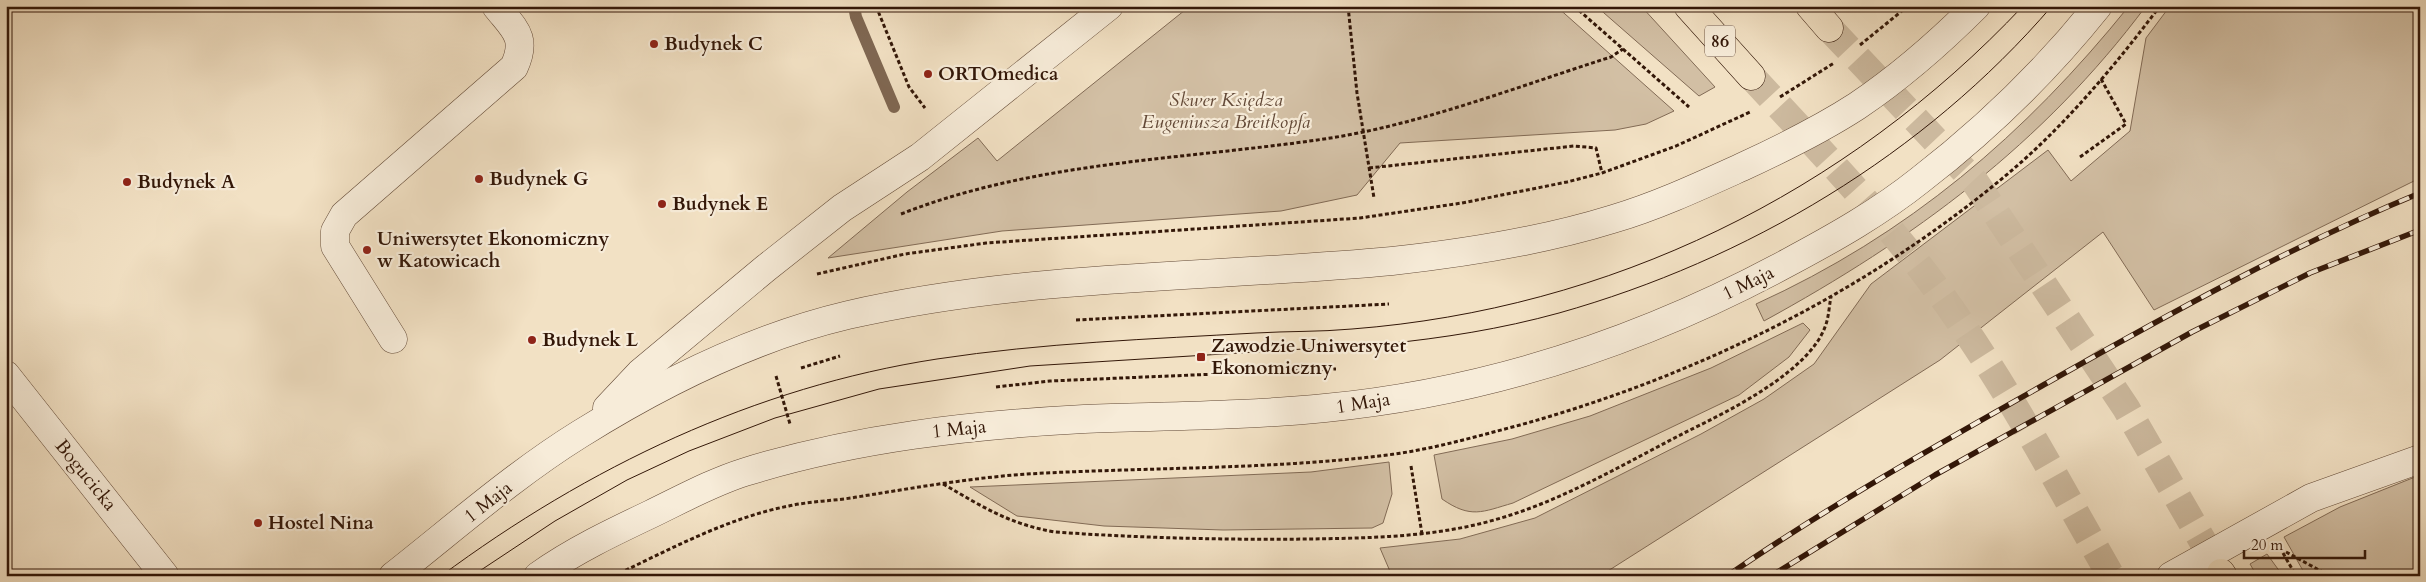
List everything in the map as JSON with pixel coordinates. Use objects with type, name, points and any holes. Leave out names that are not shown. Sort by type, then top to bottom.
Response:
[{"type":"highway","name":"86","points":[[1688,6],[1752,76]]},
{"type":"highway","points":[[1810,6],[1829,28]]},
{"type":"street","points":[[393,340],[335,246],[335,231],[344,215],[514,67],[521,53],[520,37],[496,6]]},
{"type":"street","name":"1 Maja","points":[[586,431],[640,373],[682,337],[842,208],[920,157],[1109,6]]},
{"type":"street","name":"1 Maja","points":[[393,576],[524,474],[586,431],[641,398],[695,371],[768,340],[846,316],[962,294],[1075,283],[1390,261],[1526,240],[1615,218],[1706,183],[1785,148],[1830,123],[1906,70],[1976,6]]},
{"type":"street","name":"1 Maja","points":[[547,573],[610,533],[741,474],[847,446],[962,428],[1085,419],[1208,417],[1327,408],[1442,391],[1496,380],[1551,364],[1639,333],[1745,286],[1826,242],[1917,183],[1986,125],[2020,92],[2052,60],[2098,6]]},
{"type":"street","name":"Bogucicka","points":[[6,375],[165,576]]},
{"type":"street","points":[[2171,576],[2311,498],[2420,459]]},
{"type":"path","points":[[876,6],[909,87],[946,136]]},
{"type":"path","points":[[1348,6],[1363,131],[1374,198]]},
{"type":"path","points":[[1574,6],[1689,106]]},
{"type":"path","points":[[1857,47],[1908,6]]},
{"type":"path","points":[[896,216],[962,194],[1023,179],[1094,166],[1325,139],[1406,122],[1611,57],[1623,49]]},
{"type":"path","points":[[1774,100],[1841,59]]},
{"type":"path","points":[[2080,157],[2126,124],[2101,79]]},
{"type":"path","points":[[814,275],[905,254],[994,242],[1360,218],[1472,202],[1602,173],[1676,146],[1752,111]]},
{"type":"path","points":[[1369,168],[1574,146],[1596,148],[1602,173]]},
{"type":"path","points":[[942,484],[1007,520],[1028,528],[1055,532],[1224,540],[1348,539],[1422,534],[1494,521],[1539,505],[1742,402],[1784,374],[1815,344],[1825,327],[1831,296]]},
{"type":"path","points":[[1066,321],[1389,304]]},
{"type":"path","points":[[793,371],[847,354]]},
{"type":"path","points":[[784,373],[775,376],[790,426]]},
{"type":"path","points":[[1411,466],[1422,534]]},
{"type":"path","points":[[2296,576],[2281,550],[2330,576]]},
{"type":"path","points":[[2389,576],[2420,572]]},
{"type":"green space","name":"Skwer Księdza Eugeniusza Breitkopfa","points":[[1190,6],[1556,6],[1674,111],[1646,124],[1615,130],[1400,143],[1357,195],[1281,211],[1002,231],[828,258],[907,192],[978,138],[997,161]]},
{"type":"green space","points":[[1596,6],[1641,6],[1715,87],[1699,96]]},
{"type":"green space","points":[[2129,6],[2146,6],[2106,56],[2064,102],[2019,145],[1924,222],[1819,290],[1764,321],[1756,304],[1811,277],[1864,246],[1960,178],[2005,139],[2048,97]]},
{"type":"green space","points":[[2170,6],[2420,6],[2420,178],[2154,310],[2103,232],[1940,360],[1600,576],[1392,576],[1380,548],[1460,539],[1535,518],[1701,434],[1764,399],[1814,364],[1871,284],[2048,150],[2071,181],[2130,131],[2146,38]]},
{"type":"green space","points":[[1803,323],[1810,330],[1789,357],[1739,395],[1513,503],[1477,512],[1461,509],[1442,499],[1434,455],[1512,439],[1590,416],[1711,368]]},
{"type":"green space","points":[[1389,462],[1392,494],[1383,523],[1372,528],[1223,530],[1104,526],[1017,516],[970,487],[1311,472]]},
{"type":"green space","points":[[2420,475],[2420,576],[2306,576],[2284,537],[2340,507]]},
{"type":"green space","points":[[2267,554],[2283,576],[2257,576],[2250,564]]},
{"type":"waterway","points":[[854,6],[856,17],[894,107]]},
{"type":"tunnel","points":[[1829,28],[1975,182],[2126,408],[2221,573]]},
{"type":"tunnel","points":[[1751,76],[1888,227],[1938,291],[2002,386],[2111,576]]},
{"type":"tram line","points":[[441,576],[555,500],[615,467],[676,437],[739,411],[803,389],[869,372],[937,359],[1016,349],[1268,332],[1340,330],[1448,317],[1541,297],[1631,268],[1718,230],[1801,186],[1880,133],[1954,73],[2023,6]]},
{"type":"tram line","points":[[472,576],[555,521],[627,480],[689,451],[775,418],[879,389],[1030,366],[1384,344],[1428,339],[1537,319],[1629,291],[1697,264],[1764,232],[1828,196],[1889,155],[1947,109],[2002,60],[2052,6]]},
{"type":"railway","points":[[1727,576],[1805,524],[1885,476],[2139,332],[2277,258],[2420,193]]},
{"type":"railway","points":[[1771,576],[1935,475],[2192,332],[2310,273],[2420,230]]},
{"type":"place","name":"Budynek C","points":[[654,44]]},
{"type":"place","name":"ORTOmedica","points":[[928,74]]},
{"type":"place","name":"Budynek G","points":[[479,179]]},
{"type":"place","name":"Budynek A","points":[[127,182]]},
{"type":"place","name":"Budynek E","points":[[662,204]]},
{"type":"place","name":"Uniwersytet Ekonomiczny w Katowicach","points":[[367,250]]},
{"type":"place","name":"Budynek L","points":[[532,340]]},
{"type":"place","name":"Zawodzie Uniwersytet Ekonomiczny","points":[[1201,357]]},
{"type":"place","name":"Hostel Nina","points":[[258,523]]}]
